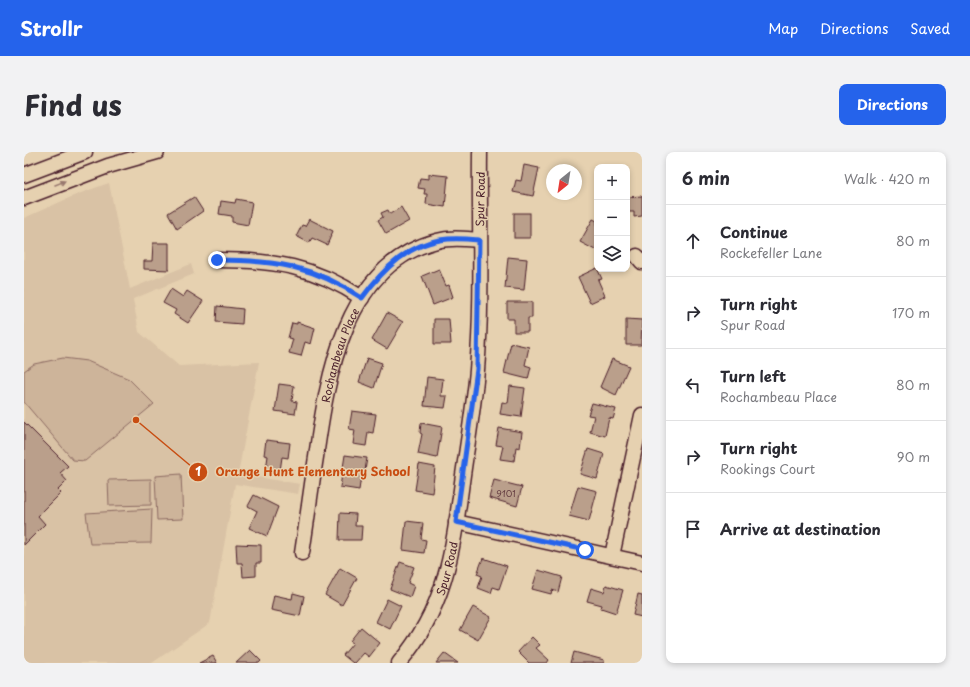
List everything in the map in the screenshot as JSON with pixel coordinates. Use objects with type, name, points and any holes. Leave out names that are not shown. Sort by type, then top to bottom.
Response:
[{"type":"street","points":[[24,175],[85,152]]},
{"type":"street","points":[[24,198],[108,166],[157,152]]},
{"type":"street","name":"Spur Road","points":[[399,663],[412,648],[435,609],[449,563],[456,522],[477,369],[480,152]]},
{"type":"street","name":"Rochambeau Place","points":[[302,553],[328,382],[344,334],[362,298],[377,276],[391,263],[413,250],[443,240],[479,240]]},
{"type":"street","points":[[217,260],[265,261],[302,268],[341,284],[362,298]]},
{"type":"street","points":[[612,556],[642,415]]},
{"type":"street","points":[[456,522],[642,563]]},
{"type":"shaded area","points":[[109,183],[130,289],[191,264],[194,274],[133,299],[139,332],[179,366],[259,362],[238,474],[300,484],[298,494],[235,484],[210,623],[152,663],[24,663],[24,218],[78,194]]},
{"type":"shaded area","points":[[63,358],[87,361],[129,379],[154,404],[85,461],[73,460],[24,402],[24,371],[34,364]]},
{"type":"shaded area","points":[[181,474],[183,519],[157,520],[155,476]]},
{"type":"shaded area","points":[[151,479],[151,505],[109,506],[108,480]]},
{"type":"shaded area","points":[[152,509],[151,543],[90,544],[86,513]]},
{"type":"building","points":[[524,165],[539,168],[533,196],[513,192],[516,180],[521,181]]},
{"type":"building","points":[[429,174],[448,176],[445,207],[426,204],[427,194],[424,194],[425,189],[418,188],[420,178],[429,179]]},
{"type":"building","points":[[642,196],[642,216],[634,217],[634,212],[630,212],[630,197]]},
{"type":"building","points":[[194,197],[203,211],[177,229],[168,213]]},
{"type":"building","points":[[236,199],[252,202],[248,225],[232,222],[232,216],[219,214],[221,201],[235,203]]},
{"type":"building","points":[[401,207],[409,221],[386,234],[378,220],[383,217],[381,213],[388,210],[390,214]]},
{"type":"building","points":[[514,213],[530,213],[530,238],[514,238]]},
{"type":"building","points":[[309,219],[333,231],[327,245],[312,238],[309,243],[298,237],[297,235],[302,225],[305,226]]},
{"type":"building","points":[[593,219],[594,220],[594,249],[580,242]]},
{"type":"building","points":[[153,243],[169,243],[169,270],[144,269],[144,261],[152,261]]},
{"type":"building","points":[[508,257],[527,259],[524,290],[505,288]]},
{"type":"building","points":[[439,269],[446,286],[449,285],[453,297],[433,305],[422,276]]},
{"type":"building","points":[[594,269],[594,272],[599,272],[602,279],[598,280],[605,296],[590,303],[578,277]]},
{"type":"building","points":[[171,289],[183,297],[187,291],[203,301],[188,323],[174,314],[176,310],[163,303]]},
{"type":"building","points":[[507,302],[532,302],[532,318],[528,318],[528,332],[514,332],[514,319],[507,319]]},
{"type":"building","points":[[217,306],[243,309],[242,324],[216,322]]},
{"type":"building","points":[[387,313],[403,322],[387,349],[372,340]]},
{"type":"building","points":[[434,319],[449,319],[451,344],[434,344]]},
{"type":"building","points":[[626,319],[642,320],[641,345],[626,345]]},
{"type":"building","points":[[297,322],[315,328],[311,344],[305,342],[301,356],[289,353],[293,339],[288,338],[292,323],[297,324]]},
{"type":"building","points":[[511,343],[529,347],[525,365],[531,367],[528,379],[504,373]]},
{"type":"building","points":[[367,358],[382,363],[374,388],[359,382]]},
{"type":"building","points":[[612,359],[629,366],[616,395],[600,387]]},
{"type":"building","points":[[427,377],[443,379],[441,396],[447,396],[445,408],[424,406]]},
{"type":"building","points":[[279,384],[294,386],[292,401],[297,402],[295,414],[275,411]]},
{"type":"building","points":[[510,386],[525,388],[521,417],[500,414],[502,402],[508,403]]},
{"type":"building","points":[[592,403],[616,409],[613,419],[609,418],[605,436],[590,432],[594,416],[588,415]]},
{"type":"building","points":[[352,411],[376,414],[373,433],[368,432],[366,446],[353,444],[355,430],[349,429]]},
{"type":"building","points":[[24,422],[68,466],[60,473],[67,481],[58,490],[61,493],[38,516],[45,524],[24,545]]},
{"type":"building","points":[[421,423],[442,427],[437,458],[418,454],[422,434],[420,433]]},
{"type":"building","points":[[499,428],[522,432],[520,448],[516,447],[514,461],[500,459],[503,446],[496,445]]},
{"type":"building","points":[[266,440],[290,443],[288,458],[282,457],[280,471],[266,469],[268,456],[264,455]]},
{"type":"building","points":[[588,449],[604,454],[597,479],[580,474]]},
{"type":"building","points":[[345,455],[367,458],[365,471],[362,470],[359,490],[340,487]]},
{"type":"building","points":[[419,464],[435,467],[432,493],[415,490]]},
{"type":"building","points":[[494,480],[522,487],[517,506],[489,498]]},
{"type":"building","points":[[578,486],[597,491],[589,521],[569,516]]},
{"type":"building","points":[[254,495],[278,507],[267,536],[249,528],[257,511],[248,506]]},
{"type":"building","points":[[340,513],[356,514],[355,526],[362,526],[361,540],[339,540]]},
{"type":"building","points":[[406,521],[423,523],[421,539],[426,540],[424,553],[403,550]]},
{"type":"building","points":[[236,544],[261,545],[261,563],[256,563],[256,576],[243,577],[242,563],[237,563]]},
{"type":"building","points":[[483,558],[507,566],[499,589],[493,587],[491,593],[478,588],[482,576],[477,574]]},
{"type":"building","points":[[400,562],[414,567],[408,583],[414,586],[410,597],[390,589]]},
{"type":"building","points":[[340,568],[357,578],[342,605],[325,595]]},
{"type":"building","points":[[538,570],[562,577],[558,592],[552,590],[551,594],[532,589]]},
{"type":"building","points":[[606,585],[623,590],[616,613],[601,608],[602,605],[587,601],[591,588],[604,592]]},
{"type":"building","points":[[293,593],[304,596],[300,616],[271,610],[274,595],[292,599]]},
{"type":"building","points":[[638,594],[642,595],[642,617],[633,615]]},
{"type":"building","points":[[387,599],[401,606],[390,629],[376,622]]},
{"type":"building","points":[[473,607],[491,617],[478,640],[460,630]]},
{"type":"building","points":[[361,627],[380,643],[369,657],[364,653],[355,663],[353,663],[343,655],[353,643],[350,641]]},
{"type":"building","points":[[532,637],[540,645],[536,648],[549,660],[547,663],[529,663],[518,652]]},
{"type":"building","points":[[250,650],[261,661],[259,663],[236,663]]},
{"type":"building","points":[[574,652],[604,660],[604,663],[571,663]]},
{"type":"building","points":[[444,653],[458,663],[436,663]]},
{"type":"building","points":[[213,656],[217,663],[199,663]]},
{"type":"place","name":"Orange Hunt Elementary School","points":[[136,420]]},
{"type":"route","points":[[217,260],[265,261],[302,268],[341,284],[362,298],[377,276],[391,263],[413,250],[438,241],[449,239],[479,240],[480,270],[477,369],[473,408],[456,522],[585,550]]}]
